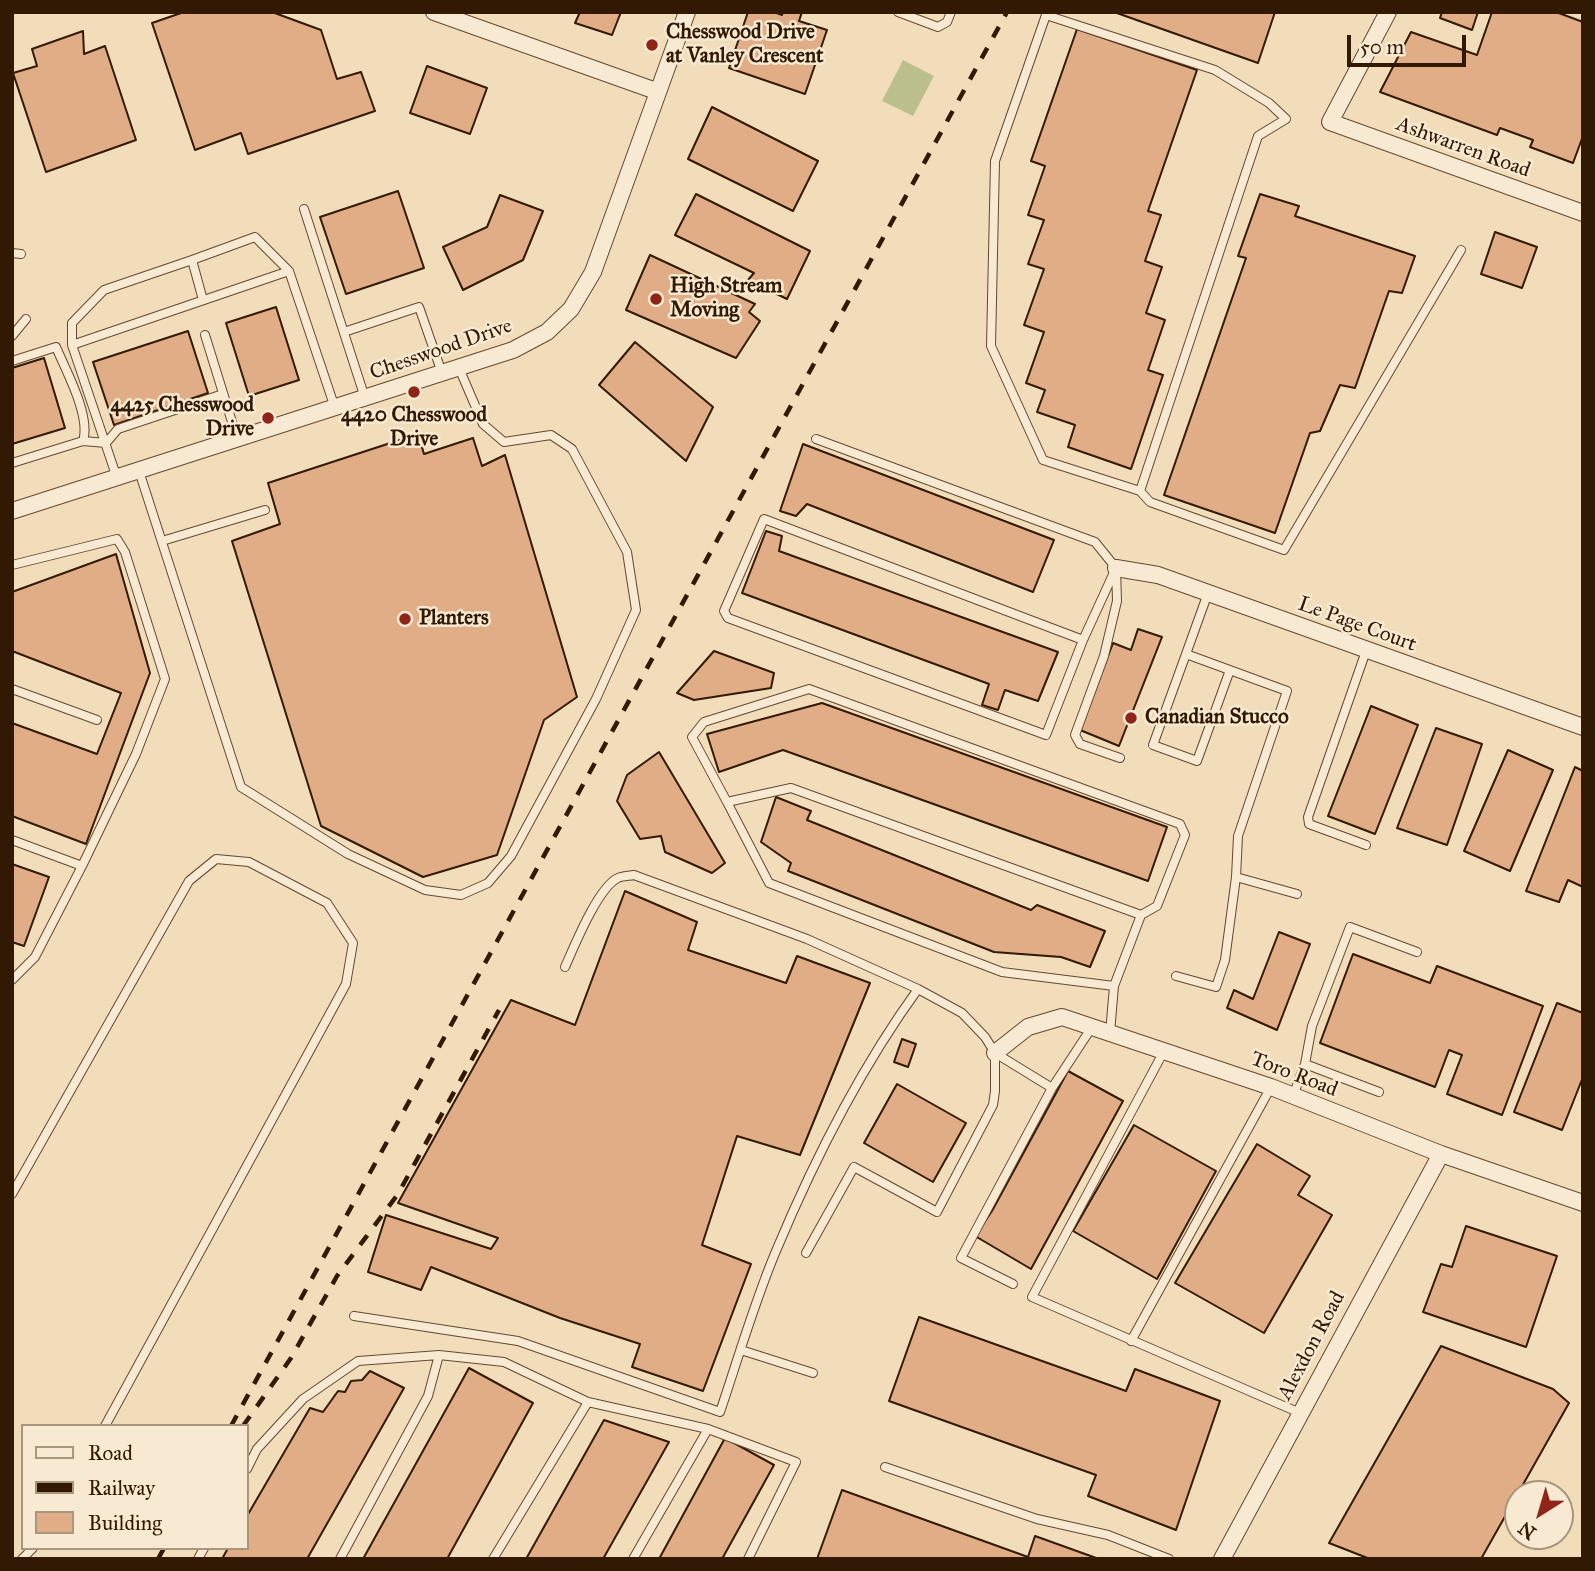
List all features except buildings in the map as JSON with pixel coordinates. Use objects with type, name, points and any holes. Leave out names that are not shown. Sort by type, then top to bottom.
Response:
[{"type":"street","points":[[434,12],[656,91]]},
{"type":"street","name":"Chesswood Drive","points":[[12,511],[513,350],[547,332],[571,309],[593,272],[656,91],[687,12]]},
{"type":"street","name":"Ashwarren Road","points":[[1388,12],[1330,122],[1583,213]]},
{"type":"street","name":"Le Page Court","points":[[1115,568],[1158,575],[1583,727]]},
{"type":"street","name":"Toro Road","points":[[995,1054],[1028,1027],[1062,1017],[1271,1087],[1441,1154],[1583,1203]]},
{"type":"street","name":"Alexdon Road","points":[[1222,1559],[1441,1154]]},
{"type":"lane","points":[[898,12],[938,27],[947,22],[951,12]]},
{"type":"lane","points":[[1140,491],[1258,136],[1286,119],[1269,103],[1215,70],[1046,15],[995,161],[990,346],[1043,460],[1140,491],[1150,502],[1284,550],[1461,250]]},
{"type":"lane","points":[[304,209],[365,398]]},
{"type":"lane","points":[[117,478],[72,345],[72,323],[104,290],[255,237],[289,271],[335,408]]},
{"type":"lane","points":[[192,260],[203,300]]},
{"type":"lane","points":[[72,345],[289,271]]},
{"type":"lane","points":[[344,332],[419,307],[442,373]]},
{"type":"lane","points":[[12,336],[26,319]]},
{"type":"lane","points":[[205,334],[237,438]]},
{"type":"lane","points":[[12,361],[56,347],[82,412],[85,433],[83,441]]},
{"type":"lane","points":[[139,471],[241,787],[348,854],[425,890],[461,895],[488,883],[511,856],[583,723],[635,610],[627,552],[572,449],[551,435],[504,442],[483,424],[459,368]]},
{"type":"lane","points":[[106,443],[118,429],[223,394]]},
{"type":"lane","points":[[816,439],[1095,542],[1115,568],[1117,601],[1104,656],[1075,734],[1080,744],[1120,758]]},
{"type":"lane","points":[[12,463],[83,441],[106,443]]},
{"type":"lane","points":[[162,541],[265,510]]},
{"type":"lane","points":[[1083,640],[764,519],[724,611],[728,618],[1046,735],[1115,568]]},
{"type":"lane","points":[[12,565],[117,539],[125,552],[165,679],[136,754],[82,866],[35,957],[12,981]]},
{"type":"lane","points":[[1208,593],[1153,744],[1197,761],[1230,670]]},
{"type":"lane","points":[[1366,651],[1308,817],[1309,824],[1366,845]]},
{"type":"lane","points":[[1176,976],[1216,987],[1225,961],[1237,877],[1238,836],[1287,691],[1186,654]]},
{"type":"lane","points":[[12,689],[97,720]]},
{"type":"lane","points":[[1110,1033],[1114,986],[1141,915],[1157,906],[1185,835],[1180,824],[808,690],[704,722],[692,737],[769,883],[1002,972],[1114,986]]},
{"type":"lane","points":[[727,802],[791,788],[1141,915]]},
{"type":"lane","points":[[12,840],[82,866]]},
{"type":"lane","points":[[12,1194],[190,881],[216,859],[249,862],[327,904],[353,943],[346,984],[106,1424]]},
{"type":"lane","points":[[565,968],[584,925],[606,887],[618,878],[634,876],[807,939],[918,989],[962,1013],[985,1037],[995,1054],[1052,1088]]},
{"type":"lane","points":[[1237,877],[1297,894]]},
{"type":"lane","points":[[1293,1096],[1305,1064],[1312,1026],[1350,927],[1417,952]]},
{"type":"lane","points":[[354,1316],[518,1341],[720,1412],[775,1252],[846,1105],[879,1046],[918,989]]},
{"type":"lane","points":[[1013,1284],[961,1258],[1052,1088],[1092,1027]]},
{"type":"lane","points":[[1164,1051],[1032,1297],[1300,1413]]},
{"type":"lane","points":[[806,1253],[854,1167],[937,1212],[993,1105],[995,1054]]},
{"type":"lane","points":[[1305,1064],[1379,1092]]},
{"type":"lane","points":[[1131,1341],[1271,1087]]},
{"type":"lane","points":[[741,1350],[813,1373]]},
{"type":"lane","points":[[340,1559],[428,1396],[439,1354]]},
{"type":"lane","points":[[248,1467],[257,1449],[303,1399],[358,1361],[439,1354],[504,1362],[588,1402],[708,1429],[796,1462],[748,1559]]},
{"type":"lane","points":[[493,1559],[588,1402]]},
{"type":"lane","points":[[633,1559],[708,1429]]},
{"type":"lane","points":[[885,1467],[1037,1519],[1108,1535],[1169,1559]]},
{"type":"green space","points":[[903,60],[934,76],[913,116],[882,101]]},
{"type":"railway","points":[[232,1424],[1007,12]]},
{"type":"railway","points":[[244,1424],[291,1358],[337,1276],[398,1194],[499,1010]]},
{"type":"railway","points":[[158,1559],[163,1550]]},
{"type":"place","name":"Chesswood Drive at Vanley Crescent","points":[[652,45]]},
{"type":"place","name":"High Stream Moving","points":[[656,299]]},
{"type":"place","name":"4420 Chesswood Drive","points":[[414,392]]},
{"type":"place","name":"4425 Chesswood Drive","points":[[268,418]]},
{"type":"place","name":"Planters","points":[[405,619]]},
{"type":"place","name":"Canadian Stucco","points":[[1131,718]]}]
